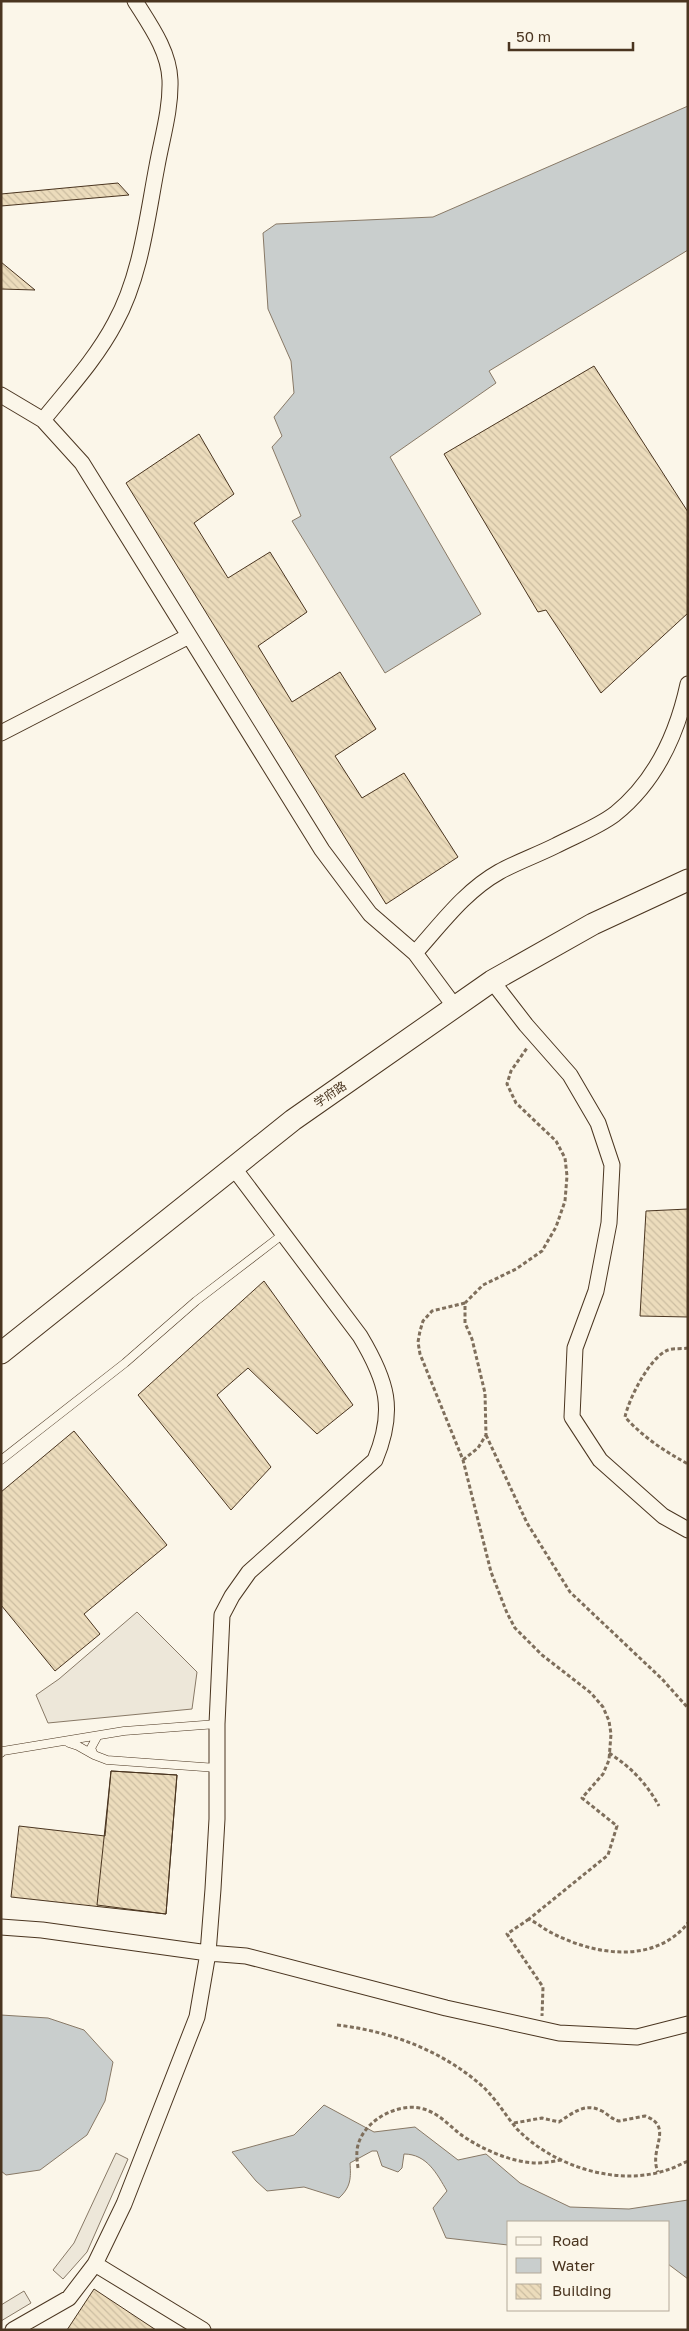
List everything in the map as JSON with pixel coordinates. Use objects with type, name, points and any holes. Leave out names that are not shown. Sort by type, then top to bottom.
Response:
[{"type":"street","points":[[43,420],[94,357],[116,322],[131,286],[142,247],[167,116],[170,80],[166,56],[154,31],[135,1]]},
{"type":"street","points":[[1,395],[43,420],[82,464],[322,850],[370,914],[415,953],[455,1008]]},
{"type":"street","points":[[1,734],[190,636]]},
{"type":"street","points":[[415,953],[460,902],[499,872],[613,815],[642,788],[666,751],[683,706],[688,684]]},
{"type":"street","name":"学府路","points":[[1,1353],[293,1120],[492,981],[593,924],[688,880]]},
{"type":"street","points":[[492,981],[570,1075],[598,1123],[612,1165],[609,1223],[596,1291],[575,1348],[572,1417],[600,1460],[663,1516],[688,1530]]},
{"type":"street","points":[[14,2330],[69,2298],[96,2264],[124,2204],[197,2017],[208,1953],[217,1819],[217,1724],[222,1615],[232,1596],[249,1572],[375,1460],[383,1440],[388,1417],[385,1392],[374,1359],[360,1336],[282,1235],[233,1167]]},
{"type":"street","points":[[1,1927],[42,1930],[208,1953],[246,1956],[446,2008],[559,2032],[638,2037],[688,2024]]},
{"type":"street","points":[[96,2264],[203,2330]]},
{"type":"lane","points":[[1,1460],[126,1363],[196,1301],[282,1235]]},
{"type":"lane","points":[[1,1754],[3,1751],[97,1737],[124,1731],[217,1724]]},
{"type":"lane","points":[[94,1755],[91,1748],[97,1737]]},
{"type":"lane","points":[[62,1742],[78,1746],[107,1760],[217,1768]]},
{"type":"path","points":[[535,1035],[512,1071],[508,1084],[516,1102],[556,1141],[565,1158],[568,1176],[565,1201],[556,1227],[542,1251],[516,1269],[483,1285],[465,1303],[432,1311],[423,1321],[418,1342],[426,1370],[463,1460],[491,1572],[507,1613],[515,1628],[542,1655],[591,1693],[603,1707],[611,1734],[609,1753],[603,1774],[582,1798],[617,1826],[608,1855],[529,1919],[507,1934],[543,1987],[544,2010],[539,2028]]},
{"type":"path","points":[[465,1303],[465,1323],[472,1340],[485,1393],[486,1435],[527,1523],[570,1592],[662,1679],[688,1708]]},
{"type":"path","points":[[688,1348],[668,1350],[648,1366],[644,1377],[633,1394],[625,1417],[640,1434],[688,1464]]},
{"type":"path","points":[[463,1460],[478,1448],[486,1435]]},
{"type":"path","points":[[609,1753],[624,1762],[640,1777],[659,1806]]},
{"type":"path","points":[[529,1919],[552,1933],[612,1953],[638,1952],[658,1947],[688,1923]]},
{"type":"path","points":[[336,2025],[370,2029],[428,2050],[482,2086],[513,2123],[537,2147],[562,2160],[608,2175],[634,2175],[658,2172],[688,2160]]},
{"type":"path","points":[[358,2168],[358,2143],[372,2124],[385,2114],[399,2107],[429,2110],[474,2142],[522,2161],[539,2163],[562,2160]]},
{"type":"path","points":[[513,2123],[542,2118],[559,2122],[579,2108],[587,2107],[595,2108],[618,2121],[645,2116],[656,2122],[660,2127],[661,2136],[657,2144],[654,2160],[658,2172]]},
{"type":"shaded area","points":[[137,1612],[197,1672],[192,1709],[48,1723],[36,1695],[59,1679]]},
{"type":"shaded area","points":[[116,2153],[128,2159],[87,2252],[63,2279],[53,2270],[74,2243]]},
{"type":"shaded area","points":[[24,2291],[31,2303],[1,2321],[1,2305]]},
{"type":"water","points":[[688,106],[688,250],[489,371],[496,383],[390,457],[481,614],[385,673],[292,521],[301,516],[272,447],[282,436],[274,417],[294,393],[291,361],[268,309],[263,233],[276,224],[433,217]]},
{"type":"water","points":[[1,2015],[48,2018],[84,2030],[113,2062],[105,2101],[87,2135],[40,2170],[6,2175],[1,2171]]},
{"type":"water","points":[[324,2105],[374,2132],[415,2127],[458,2160],[486,2154],[520,2183],[570,2207],[629,2209],[688,2200],[688,2279],[669,2265],[669,2221],[507,2221],[507,2245],[446,2238],[433,2208],[447,2191],[430,2166],[419,2157],[404,2154],[402,2168],[398,2172],[382,2166],[377,2151],[372,2151],[350,2163],[349,2182],[346,2190],[339,2198],[304,2187],[267,2191],[256,2181],[232,2152],[294,2135]]},
{"type":"building","points":[[118,183],[129,195],[1,206],[1,194]]},
{"type":"building","points":[[1,262],[35,290],[1,289]]},
{"type":"building","points":[[594,366],[688,512],[688,613],[601,693],[546,610],[538,612],[444,454]]},
{"type":"building","points":[[199,434],[234,494],[194,523],[228,578],[270,552],[307,612],[258,646],[292,702],[340,672],[376,729],[335,756],[362,798],[404,773],[458,857],[386,904],[126,483]]},
{"type":"building","points":[[688,1209],[688,1317],[640,1316],[646,1211]]},
{"type":"building","points":[[264,1281],[353,1405],[317,1434],[248,1368],[217,1395],[271,1467],[231,1510],[138,1395]]},
{"type":"building","points":[[74,1431],[167,1545],[84,1614],[100,1634],[55,1671],[1,1605],[1,1492]]},
{"type":"building","points":[[111,1771],[177,1775],[166,1914],[97,1905]]},
{"type":"building","points":[[111,1771],[177,1775],[166,1914],[11,1897],[19,1826],[105,1836]]},
{"type":"building","points":[[94,2289],[156,2330],[67,2330]]}]
